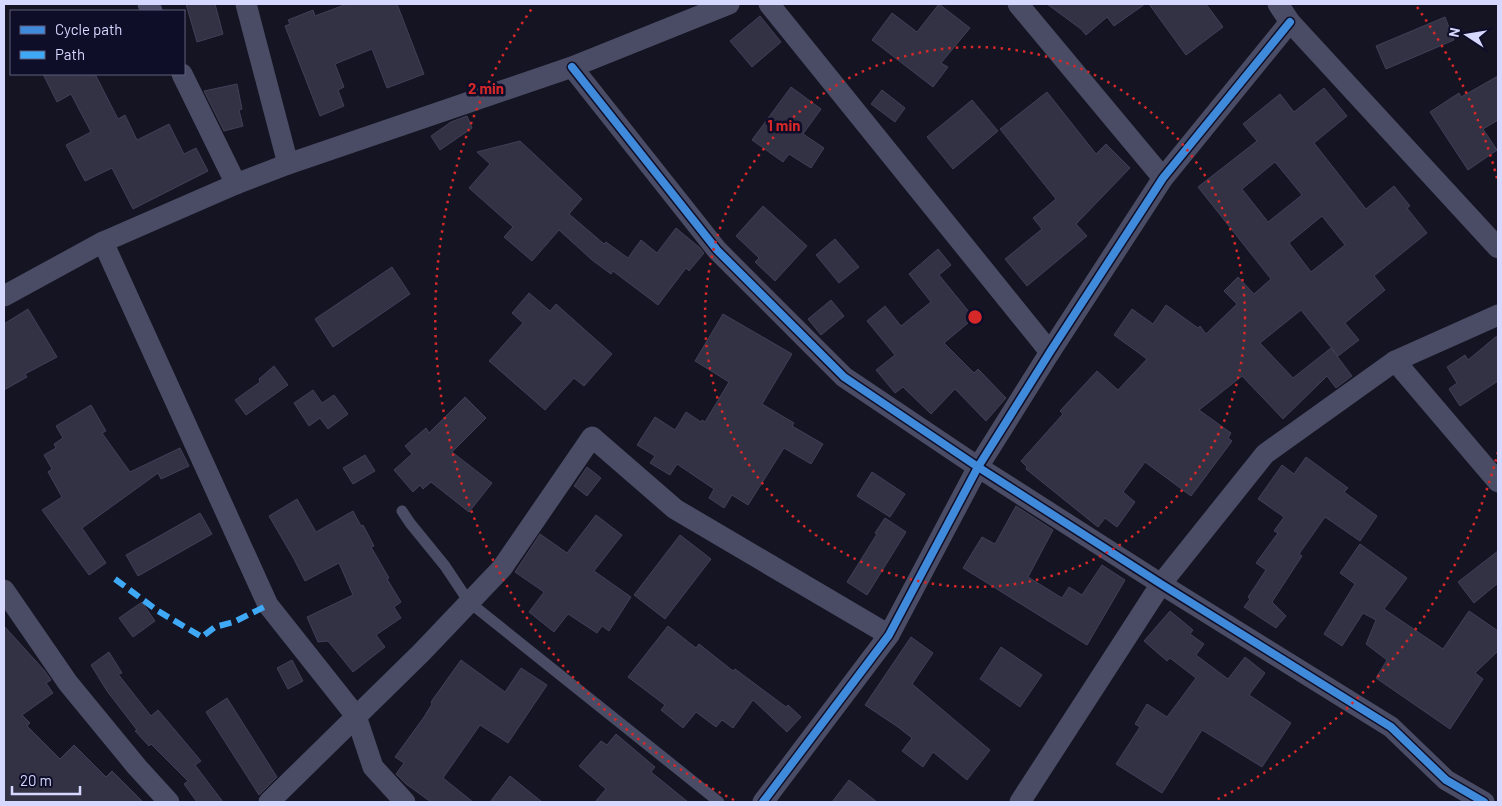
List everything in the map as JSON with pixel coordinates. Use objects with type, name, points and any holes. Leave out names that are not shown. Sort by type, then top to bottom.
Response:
[{"type":"street","points":[[246,4],[288,164]]},
{"type":"street","points":[[4,296],[103,242],[236,184],[288,164],[572,67],[729,4]]},
{"type":"street","points":[[769,4],[1050,352]]},
{"type":"street","points":[[1018,4],[1163,178]]},
{"type":"street","points":[[1278,4],[1290,22],[1498,248]]},
{"type":"street","points":[[763,802],[889,635],[978,468],[1050,352],[1163,178],[1290,22]]},
{"type":"street","points":[[572,67],[717,250],[844,377],[978,468],[1391,727],[1446,780],[1484,802]]},
{"type":"street","points":[[182,75],[236,184]]},
{"type":"street","points":[[103,242],[268,605],[356,716],[373,767],[405,802]]},
{"type":"street","points":[[1020,802],[1161,584],[1265,454],[1395,361],[1498,316]]},
{"type":"street","points":[[1395,361],[1498,482]]},
{"type":"street","points":[[269,802],[421,653],[502,568],[592,437],[675,509],[889,635]]},
{"type":"street","points":[[4,592],[68,683],[137,767],[169,802]]},
{"type":"lane","points":[[402,511],[445,566],[469,602],[719,802]]},
{"type":"building","points":[[186,4],[215,4],[223,34],[197,42]]},
{"type":"building","points":[[347,4],[397,4],[424,74],[387,88],[372,49],[335,64],[344,87],[338,90],[344,106],[320,116],[285,26],[290,24],[288,20],[313,10],[315,16]]},
{"type":"building","points":[[939,4],[970,28],[941,63],[948,67],[933,87],[872,40],[892,13],[917,32]]},
{"type":"building","points":[[1047,4],[1145,4],[1114,26],[1107,17],[1086,35],[1081,29]]},
{"type":"building","points":[[1149,4],[1206,4],[1223,27],[1186,55]]},
{"type":"building","points":[[760,16],[781,42],[752,67],[730,41]]},
{"type":"building","points":[[1445,17],[1454,40],[1386,69],[1376,46]]},
{"type":"building","points":[[44,75],[96,75],[118,119],[125,115],[137,140],[169,124],[184,154],[196,148],[208,171],[133,209],[112,168],[85,181],[66,145],[91,132],[71,94],[57,102]]},
{"type":"building","points":[[1498,76],[1498,120],[1483,129],[1497,150],[1468,170],[1430,112],[1459,93],[1461,97]]},
{"type":"building","points":[[237,84],[242,109],[239,110],[243,126],[224,131],[204,91]]},
{"type":"building","points":[[791,87],[821,109],[803,134],[824,148],[811,168],[789,154],[783,162],[752,140]]},
{"type":"building","points":[[1324,88],[1347,116],[1314,143],[1366,209],[1394,186],[1410,206],[1407,208],[1427,233],[1374,276],[1385,290],[1345,323],[1359,340],[1338,356],[1301,310],[1260,343],[1293,378],[1331,348],[1352,376],[1336,388],[1327,376],[1283,419],[1242,376],[1199,410],[1231,433],[1228,438],[1232,441],[1191,496],[1145,462],[1123,492],[1135,502],[1117,527],[1105,518],[1098,527],[1026,469],[1027,467],[1021,461],[1063,414],[1060,411],[1097,371],[1118,390],[1147,359],[1114,335],[1132,309],[1153,324],[1166,305],[1198,328],[1200,326],[1206,334],[1237,304],[1224,291],[1238,277],[1254,294],[1271,279],[1198,187],[1257,141],[1243,124],[1280,94],[1294,112]],"holes":[[[1275,162],[1302,195],[1268,222],[1242,189]],[[1322,216],[1345,245],[1311,272],[1289,243]]]},
{"type":"building","points":[[882,90],[905,108],[895,122],[871,104]]},
{"type":"building","points":[[1047,92],[1096,154],[1106,144],[1130,168],[1076,224],[1087,236],[1027,286],[1005,259],[1042,229],[1033,218],[1056,199],[1000,129]]},
{"type":"building","points":[[972,100],[998,131],[953,169],[927,137]]},
{"type":"building","points":[[467,116],[472,128],[440,150],[431,136],[451,122]]},
{"type":"building","points":[[520,141],[582,199],[569,214],[604,244],[606,242],[628,258],[641,240],[657,253],[676,228],[704,253],[689,271],[686,268],[658,305],[613,271],[611,274],[592,260],[559,230],[532,261],[504,237],[513,227],[469,188],[490,164],[477,152]]},
{"type":"building","points":[[763,206],[807,246],[775,281],[755,262],[759,258],[736,236]]},
{"type":"building","points":[[835,239],[859,267],[839,283],[816,255]]},
{"type":"building","points":[[938,249],[951,265],[939,275],[974,318],[944,343],[974,373],[978,369],[1006,398],[986,421],[955,389],[931,414],[903,387],[895,393],[876,370],[895,355],[867,321],[885,306],[901,326],[931,302],[909,274]]},
{"type":"building","points":[[392,267],[410,294],[333,347],[315,319]]},
{"type":"building","points":[[529,293],[550,311],[556,304],[612,354],[584,386],[574,378],[545,410],[489,361],[523,323],[512,313]]},
{"type":"building","points":[[831,300],[844,316],[821,335],[808,319]]},
{"type":"building","points":[[28,309],[57,357],[25,374],[27,377],[4,390],[4,324]]},
{"type":"building","points":[[723,314],[792,354],[762,404],[794,423],[792,426],[823,444],[811,464],[784,448],[748,505],[732,495],[724,508],[709,498],[714,489],[677,464],[670,475],[650,463],[655,456],[637,445],[655,417],[675,430],[686,412],[701,422],[702,420],[705,422],[729,382],[695,361]]},
{"type":"building","points":[[1498,335],[1498,381],[1460,406],[1449,389],[1457,383],[1447,367],[1465,355],[1468,360]]},
{"type":"building","points":[[274,366],[288,385],[246,415],[235,400],[260,382],[259,379]]},
{"type":"building","points":[[313,390],[322,403],[334,395],[348,414],[328,429],[320,418],[309,426],[294,403]]},
{"type":"building","points":[[465,397],[486,418],[452,452],[492,483],[469,512],[431,482],[423,489],[420,485],[413,492],[394,470],[412,454],[405,446],[426,428],[429,433]]},
{"type":"building","points":[[91,405],[106,431],[102,433],[130,472],[180,448],[189,466],[161,479],[158,473],[82,528],[106,563],[89,575],[42,510],[62,497],[48,472],[52,469],[44,455],[56,448],[54,444],[63,438],[56,426]]},
{"type":"building","points":[[365,455],[375,471],[353,484],[343,468]]},
{"type":"building","points":[[1306,457],[1348,488],[1344,492],[1377,516],[1360,541],[1325,517],[1299,554],[1302,556],[1272,602],[1286,616],[1276,628],[1244,607],[1250,599],[1248,597],[1266,570],[1256,563],[1278,533],[1274,531],[1284,517],[1258,499],[1282,465],[1294,474]]},
{"type":"building","points":[[587,467],[601,478],[587,496],[574,486]]},
{"type":"building","points":[[872,472],[905,494],[890,517],[857,496]]},
{"type":"building","points":[[297,499],[316,532],[353,511],[361,526],[363,525],[374,546],[371,547],[401,602],[394,607],[401,618],[376,635],[385,647],[353,672],[328,641],[318,642],[307,617],[353,595],[339,563],[305,581],[269,516]]},
{"type":"building","points":[[1016,506],[1053,530],[1028,577],[1062,598],[1069,587],[1082,595],[1102,565],[1125,580],[1087,645],[963,568],[982,537],[995,544]]},
{"type":"building","points":[[200,513],[212,534],[138,576],[126,555]]},
{"type":"building","points":[[596,515],[622,535],[594,571],[631,597],[609,631],[602,626],[597,633],[568,614],[554,632],[529,612],[544,592],[515,572],[540,534],[567,553]]},
{"type":"building","points":[[885,518],[906,532],[867,595],[847,582]]},
{"type":"building","points":[[680,535],[711,559],[665,619],[634,595]]},
{"type":"building","points":[[1360,544],[1407,578],[1384,609],[1443,649],[1469,611],[1498,631],[1498,651],[1475,673],[1483,679],[1450,729],[1376,678],[1387,660],[1366,644],[1376,620],[1363,613],[1342,646],[1324,634],[1355,584],[1340,573]]},
{"type":"building","points":[[1498,551],[1498,583],[1474,603],[1458,582]]},
{"type":"building","points":[[142,602],[155,621],[133,637],[119,618]]},
{"type":"building","points":[[1170,611],[1193,630],[1190,634],[1204,644],[1196,655],[1228,679],[1245,657],[1265,673],[1249,695],[1291,723],[1262,767],[1202,730],[1162,793],[1116,764],[1140,727],[1135,724],[1147,704],[1167,717],[1196,678],[1170,658],[1167,661],[1144,641]]},
{"type":"building","points":[[4,626],[51,680],[46,683],[53,693],[22,715],[30,723],[27,726],[60,759],[74,745],[106,777],[112,771],[143,802],[4,802]]},
{"type":"building","points":[[668,626],[696,648],[699,644],[733,671],[735,669],[786,707],[788,705],[801,717],[787,732],[753,700],[733,728],[722,720],[716,727],[696,712],[683,728],[661,710],[665,705],[628,677]]},
{"type":"building","points":[[911,637],[933,653],[912,684],[990,750],[967,780],[933,752],[923,767],[902,751],[912,738],[865,705]]},
{"type":"building","points":[[1001,647],[1042,675],[1020,707],[980,679]]},
{"type":"building","points":[[109,652],[122,673],[118,674],[151,716],[158,710],[201,761],[195,765],[223,802],[197,802],[184,784],[188,781],[151,744],[149,746],[135,731],[137,730],[107,691],[91,665]]},
{"type":"building","points":[[292,660],[303,681],[288,689],[277,668]]},
{"type":"building","points":[[461,660],[505,692],[521,668],[547,685],[508,743],[480,725],[443,778],[473,802],[431,802],[406,784],[396,774],[404,763],[395,757]]},
{"type":"building","points":[[227,698],[277,777],[259,795],[206,712]]},
{"type":"building","points":[[616,734],[655,767],[651,772],[688,802],[595,802],[606,789],[579,766],[601,741],[607,745]]},
{"type":"building","points":[[510,776],[542,802],[490,802]]},
{"type":"building","points":[[849,780],[877,802],[832,802]]},
{"type":"marked path","points":[[115,579],[158,611],[202,637],[215,627],[234,622],[268,605]]},
{"type":"cycle path","points":[[763,802],[889,635],[978,467],[1163,178],[1290,22]]},
{"type":"cycle path","points":[[572,67],[717,250],[844,377],[978,467],[1161,584],[1391,727],[1446,780],[1484,802]]}]
